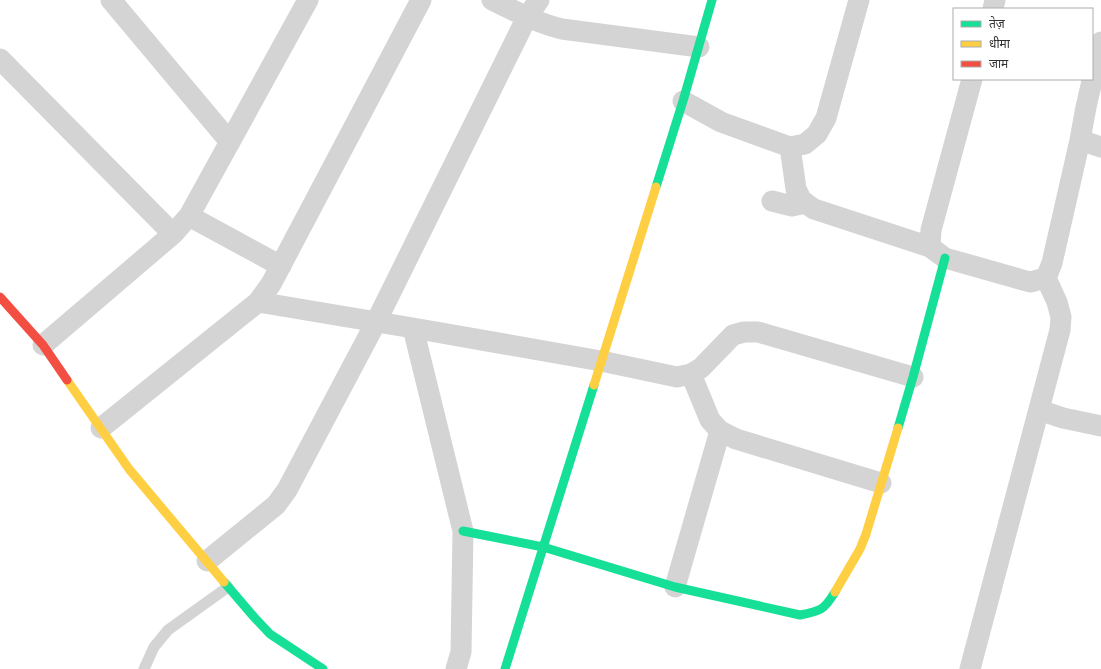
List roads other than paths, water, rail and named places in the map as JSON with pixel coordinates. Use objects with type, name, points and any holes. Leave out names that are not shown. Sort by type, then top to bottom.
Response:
[{"type":"street","points":[[111,0],[230,142]]},
{"type":"street","points":[[101,428],[258,302],[271,284],[281,266],[421,0]]},
{"type":"street","points":[[492,0],[527,17],[562,29],[699,47]]},
{"type":"street","points":[[206,561],[276,505],[287,490],[376,322],[527,17],[539,0]]},
{"type":"street","points":[[505,669],[683,101],[712,0]]},
{"type":"street","points":[[683,101],[721,122],[790,146],[805,144],[817,134],[826,118],[859,0]]},
{"type":"street","points":[[43,345],[173,234],[190,216],[305,2]]},
{"type":"street","points":[[1093,77],[1101,42]]},
{"type":"street","points":[[0,59],[173,234]]},
{"type":"street","points":[[463,531],[543,547],[675,586],[800,616],[816,612],[827,605],[860,549],[866,534],[913,377],[937,253],[931,230],[972,80]]},
{"type":"street","points":[[970,669],[1060,330],[1061,317],[1057,302],[1046,278],[1052,264],[1092,80]]},
{"type":"street","points":[[1080,140],[1101,147]]},
{"type":"street","points":[[790,146],[796,189],[802,202],[814,209],[937,253],[1030,282],[1046,278]]},
{"type":"street","points":[[772,200],[792,206],[806,203]]},
{"type":"street","points":[[190,216],[281,266]]},
{"type":"street","points":[[0,297],[43,345],[129,469],[254,617],[270,634],[323,669]]},
{"type":"street","points":[[258,302],[601,361],[678,377],[691,374],[700,368],[733,335],[744,332],[758,332],[913,377]]},
{"type":"street","points":[[413,328],[463,531],[461,652],[456,669]]},
{"type":"street","points":[[691,374],[710,420],[720,431],[736,439],[881,483]]},
{"type":"street","points":[[1039,410],[1063,418],[1101,426]]},
{"type":"street","points":[[675,586],[720,431]]},
{"type":"lane","points":[[144,669],[154,647],[168,630],[228,587]]}]
